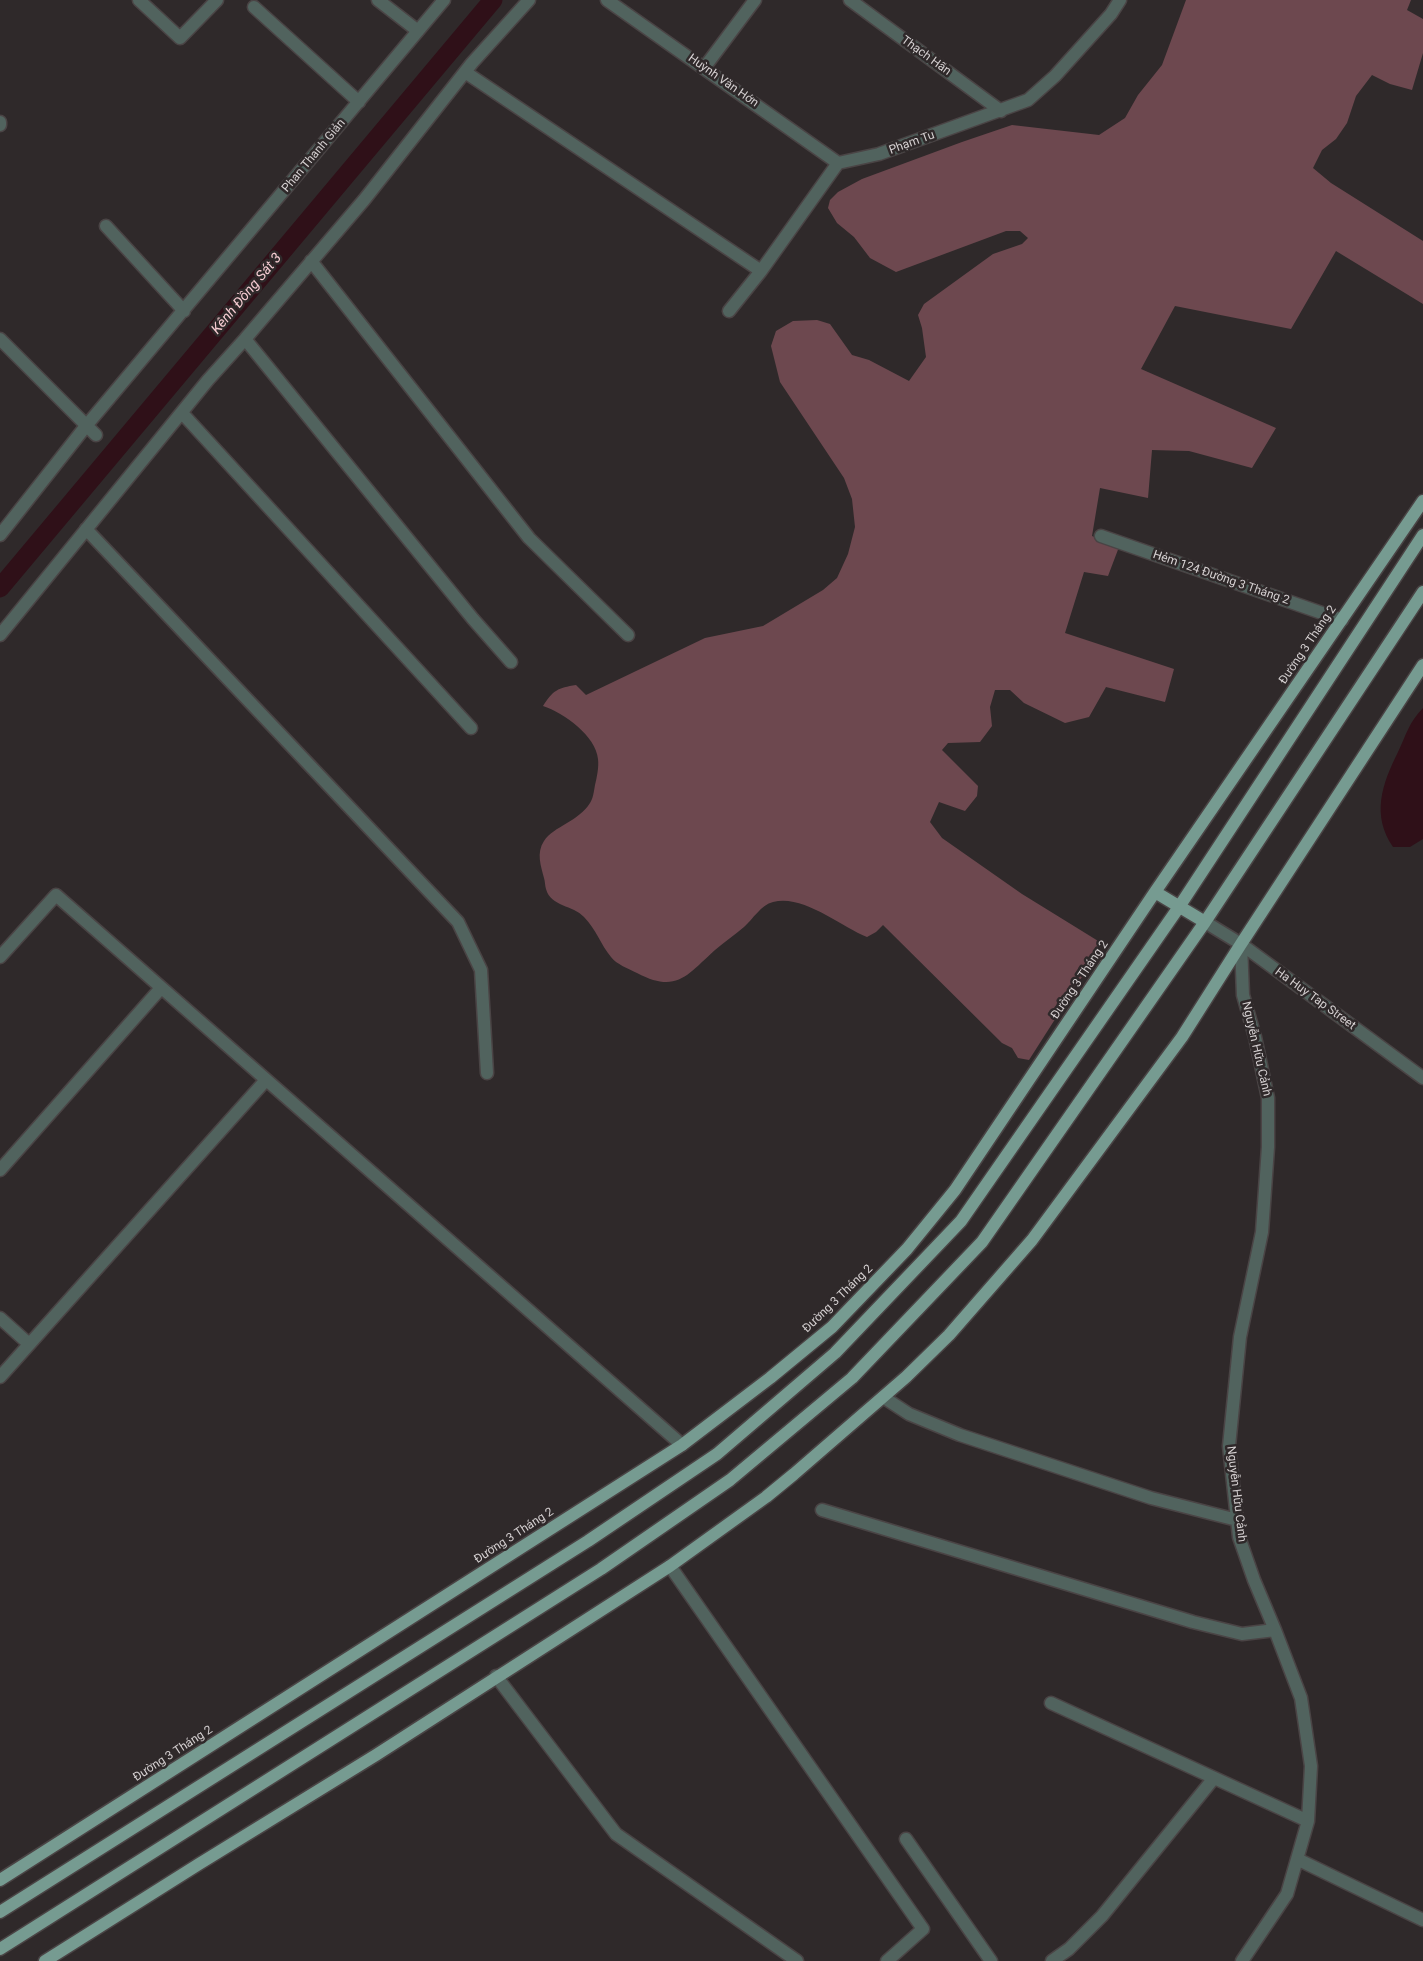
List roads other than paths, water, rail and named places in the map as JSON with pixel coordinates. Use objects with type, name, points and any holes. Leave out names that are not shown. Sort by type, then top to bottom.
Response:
[{"type":"main road","name":"Đường 3 Tháng 2","points":[[0,1880],[682,1445],[770,1378],[832,1327],[907,1249],[955,1190],[1423,501]]},
{"type":"main road","points":[[0,1912],[588,1541],[716,1454],[835,1353],[961,1221],[1179,907],[1423,535]]},
{"type":"main road","points":[[0,1949],[601,1569],[730,1480],[852,1378],[982,1242],[1205,922],[1423,592]]},
{"type":"main road","points":[[45,1961],[376,1755],[496,1676],[670,1566],[766,1497],[883,1397],[949,1335],[1032,1240],[1182,1037],[1423,665]]},
{"type":"main road","points":[[1156,892],[1205,922]]},
{"type":"street","points":[[139,0],[180,38],[218,0]]},
{"type":"street","points":[[378,0],[418,31]]},
{"type":"street","name":"Phan Thanh Giản","points":[[1,532],[86,426],[444,0]]},
{"type":"street","points":[[0,635],[182,413],[364,200],[465,72],[529,0]]},
{"type":"street","name":"Huỳnh Văn Hớn","points":[[607,0],[838,163]]},
{"type":"street","points":[[704,68],[755,0]]},
{"type":"street","name":"Thạch Hãn","points":[[850,0],[1001,111]]},
{"type":"street","name":"Phạm Tu","points":[[838,163],[879,154],[1028,100],[1055,76],[1111,14],[1120,0]]},
{"type":"street","points":[[254,7],[358,102]]},
{"type":"street","points":[[465,72],[761,271]]},
{"type":"street","points":[[729,311],[761,271],[838,163]]},
{"type":"street","points":[[106,226],[184,311]]},
{"type":"street","points":[[311,262],[530,538],[628,635]]},
{"type":"street","points":[[0,339],[96,435]]},
{"type":"street","points":[[245,339],[473,619],[511,662]]},
{"type":"street","points":[[182,413],[471,728]]},
{"type":"street","points":[[86,530],[458,922],[481,970],[486,1072]]},
{"type":"street","name":"Hẻm 124 Đường 3 Tháng 2","points":[[1101,536],[1342,620]]},
{"type":"street","points":[[0,956],[56,895],[682,1445]]},
{"type":"street","name":"Ha Huy Tap Street","points":[[1205,922],[1241,944],[1423,1078]]},
{"type":"street","name":"Nguyễn Hữu Cảnh","points":[[1241,944],[1243,995],[1255,1036],[1268,1098],[1268,1137],[1262,1232],[1240,1337],[1229,1446],[1239,1537],[1301,1698],[1311,1766],[1308,1822],[1287,1894],[1242,1961]]},
{"type":"street","points":[[0,1170],[161,988]]},
{"type":"street","points":[[0,1377],[266,1080]]},
{"type":"street","points":[[0,1318],[29,1344]]},
{"type":"street","points":[[883,1397],[909,1414],[960,1435],[1151,1498],[1237,1520]]},
{"type":"street","points":[[822,1510],[1192,1622],[1242,1634],[1276,1630]]},
{"type":"street","points":[[670,1566],[924,1929],[887,1961]]},
{"type":"street","points":[[496,1676],[616,1834],[797,1961]]},
{"type":"street","points":[[1051,1703],[1308,1822]]},
{"type":"street","points":[[1052,1961],[1069,1949],[1102,1916],[1214,1778]]},
{"type":"street","points":[[906,1839],[991,1961]]},
{"type":"street","points":[[1297,1859],[1423,1920]]},
{"type":"waterway","name":"Kênh Đồng Sát 3","points":[[0,588],[493,0]]}]
